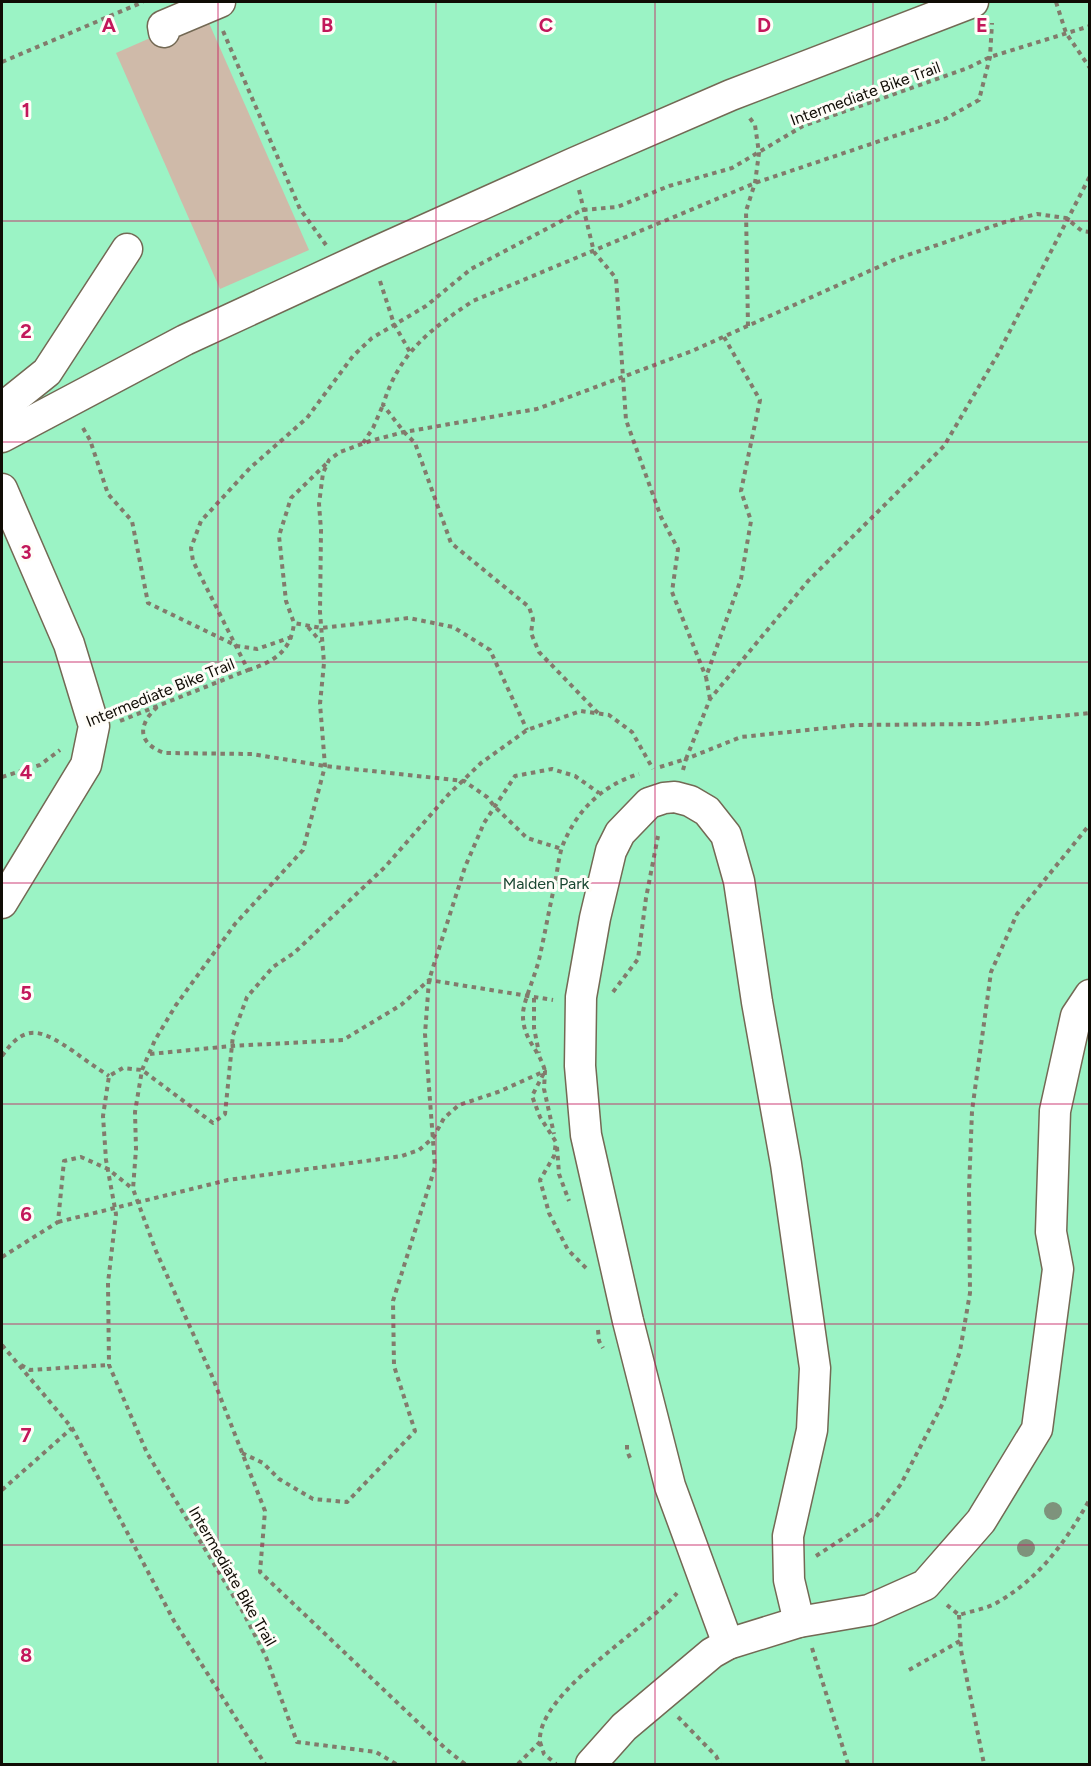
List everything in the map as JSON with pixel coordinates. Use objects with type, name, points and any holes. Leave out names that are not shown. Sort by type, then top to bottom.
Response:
[{"type":"lane","points":[[164,32],[162,26],[216,3]]},
{"type":"lane","points":[[2,437],[185,340],[574,163],[731,95],[983,10]]},
{"type":"lane","points":[[2,406],[47,372],[127,249]]},
{"type":"lane","points":[[2,489],[69,644],[94,726],[86,765],[2,903]]},
{"type":"lane","points":[[728,1644],[670,1486],[626,1310],[586,1135],[580,1066],[581,1003],[595,918],[611,851],[620,833],[649,803],[664,798],[675,797],[690,801],[707,811],[726,835],[739,881],[757,1002],[786,1164],[815,1368],[812,1430],[788,1536],[789,1576],[802,1622]]},
{"type":"lane","points":[[591,1764],[624,1727],[702,1660],[728,1644],[802,1622],[869,1610],[925,1585],[981,1521],[1037,1429],[1058,1269],[1051,1232],[1055,1111],[1076,1016],[1089,995]]},
{"type":"path","points":[[2,62],[143,2]]},
{"type":"path","points":[[1056,2],[1066,33],[1089,68]]},
{"type":"path","points":[[216,3],[300,209],[343,267]]},
{"type":"path","points":[[363,444],[373,428],[390,382],[410,352],[442,321],[473,301],[755,183],[945,119],[979,100],[990,57],[983,10]]},
{"type":"path","name":"Intermediate Bike Trail","points":[[2,777],[40,765],[64,747],[93,732],[249,670],[193,561],[191,548],[201,520],[250,468],[307,418],[353,356],[372,338],[426,306],[471,269],[582,210],[617,207],[669,186],[732,168],[803,126],[968,68],[990,57],[1089,26]]},
{"type":"path","points":[[731,95],[755,125],[759,153],[755,183],[746,211],[748,326]]},
{"type":"path","points":[[574,163],[582,210],[594,252],[616,278],[626,420],[661,517],[678,549],[672,592],[706,677],[710,699]]},
{"type":"path","points":[[686,759],[710,699],[808,581],[944,446],[998,354],[1089,177]]},
{"type":"path","points":[[249,670],[275,658],[292,637],[294,623],[286,601],[279,536],[291,498],[340,452],[404,432],[537,409],[724,337],[896,259],[1037,214],[1066,218],[1082,231],[1089,232]]},
{"type":"path","points":[[371,254],[394,324],[410,352]]},
{"type":"path","points":[[706,677],[741,579],[751,521],[741,491],[760,400],[724,337]]},
{"type":"path","points":[[69,402],[90,440],[108,494],[132,521],[148,603],[237,646],[257,649],[292,637]]},
{"type":"path","points":[[383,405],[415,443],[451,543],[529,607],[532,619],[531,633],[539,652],[599,714]]},
{"type":"path","points":[[329,460],[323,473],[319,504],[321,628],[324,663],[320,704],[325,766],[303,850],[235,924],[177,1005],[149,1054],[142,1070],[135,1113],[136,1149],[133,1189],[156,1251],[212,1376],[265,1511],[260,1572],[447,1750],[465,1764]]},
{"type":"path","points":[[294,623],[321,628],[409,618],[453,627],[490,650],[527,730]]},
{"type":"path","points":[[308,626],[322,644]]},
{"type":"path","points":[[157,706],[144,723],[144,736],[152,749],[165,753],[252,754],[325,766],[464,781],[487,797],[527,838],[562,849]]},
{"type":"path","points":[[2,1056],[15,1039],[33,1032],[50,1035],[109,1076],[123,1068],[142,1070],[213,1123],[225,1114],[233,1035],[248,997],[273,967],[294,953],[385,867],[448,795],[481,763],[527,730],[581,711],[609,715],[632,732],[653,769],[686,759],[741,737],[855,725],[979,724],[1089,712]]},
{"type":"path","points":[[242,1453],[263,1463],[279,1479],[313,1499],[347,1502],[415,1431],[394,1366],[393,1300],[435,1167],[425,1034],[429,980],[465,867],[484,823],[515,776],[552,769],[575,776],[599,794]]},
{"type":"path","points":[[429,980],[534,998],[581,1003],[612,993],[638,959],[646,898],[659,833],[675,797]]},
{"type":"path","points":[[789,1576],[876,1517],[901,1484],[943,1403],[960,1351],[970,1293],[969,1189],[972,1111],[991,972],[1017,914],[1089,824]]},
{"type":"path","points":[[149,1054],[232,1046],[343,1040],[401,1005],[429,980]]},
{"type":"path","points":[[534,998],[534,1028],[540,1057]]},
{"type":"path","points":[[2,1257],[58,1222],[228,1180],[402,1156],[419,1150],[433,1138],[444,1118],[459,1105],[498,1092],[545,1071]]},
{"type":"path","name":"Intermediate Bike Trail","points":[[109,1076],[103,1116],[108,1169],[116,1215],[108,1283],[110,1365],[147,1453],[243,1612],[266,1657],[297,1742],[376,1752],[396,1764]]},
{"type":"path","points":[[58,1222],[64,1161],[81,1157],[108,1169],[133,1189]]},
{"type":"path","points":[[2,1345],[72,1428],[174,1621],[265,1764]]},
{"type":"path","points":[[20,1365],[30,1370],[110,1365]]},
{"type":"path","points":[[2,1490],[72,1428]]},
{"type":"path","points":[[959,1615],[997,1603],[1041,1571],[1075,1525],[1089,1499]]},
{"type":"path","points":[[925,1585],[959,1615],[960,1641],[984,1764]]},
{"type":"path","points":[[802,1622],[848,1764]]},
{"type":"path","points":[[909,1670],[960,1641]]},
{"type":"path","points":[[659,1697],[716,1756],[720,1764]]},
{"type":"path","points":[[540,1743],[544,1754],[556,1764]]},
{"type":"green space","name":"Malden Park","points":[[2,2],[1089,2],[1089,1764],[2,1764]]},
{"type":"building","points":[[205,14],[309,250],[220,289],[116,53]]}]
